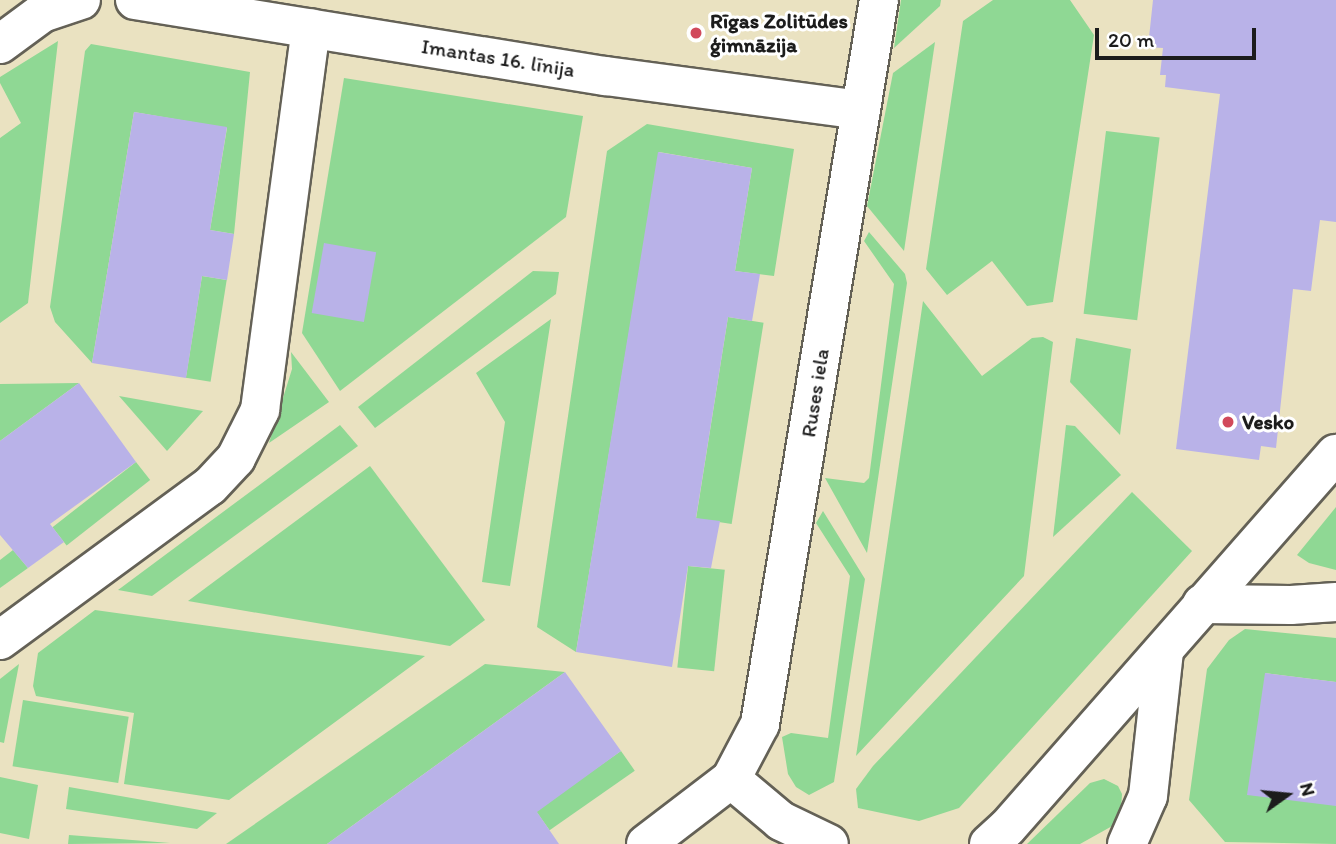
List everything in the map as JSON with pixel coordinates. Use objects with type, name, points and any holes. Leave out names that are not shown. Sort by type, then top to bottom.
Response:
[{"type":"street","points":[[0,44],[42,13],[81,0]]},
{"type":"street","name":"Imantas 16. līnija","points":[[135,0],[606,76],[861,110]]},
{"type":"street","name":"Ruses iela","points":[[731,779],[761,724],[879,0]]},
{"type":"street","points":[[0,640],[210,486],[236,458],[260,410],[311,28]]},
{"type":"street","points":[[989,844],[1007,828],[1336,454]]},
{"type":"street","points":[[1202,604],[1291,605],[1336,602]]},
{"type":"street","points":[[1127,844],[1148,796],[1164,651]]},
{"type":"street","points":[[646,844],[731,779],[781,821],[829,844]]},
{"type":"green space","points":[[901,0],[941,0],[940,6],[894,48]]},
{"type":"green space","points":[[993,0],[1070,0],[1094,35],[1053,302],[1027,306],[992,261],[947,295],[926,269],[963,21]]},
{"type":"green space","points":[[58,41],[28,303],[0,323],[0,138],[21,123],[0,83],[0,77]]},
{"type":"green space","points":[[935,42],[904,251],[867,206],[893,73]]},
{"type":"green space","points":[[91,44],[250,72],[234,234],[210,230],[227,128],[134,112],[92,363],[55,322],[50,307],[85,51]]},
{"type":"green space","points":[[344,78],[583,116],[566,217],[340,391],[302,333]]},
{"type":"green space","points":[[647,124],[794,149],[774,276],[735,271],[752,168],[659,152],[576,652],[537,627],[607,151]]},
{"type":"green space","points":[[1106,131],[1160,138],[1137,320],[1084,314]]},
{"type":"green space","points":[[869,232],[905,274],[907,283],[867,553],[825,478],[864,483],[869,478],[894,284],[864,241]]},
{"type":"green space","points":[[533,271],[559,272],[556,294],[375,428],[358,407]]},
{"type":"green space","points":[[202,276],[227,280],[211,382],[186,378]]},
{"type":"green space","points":[[923,301],[982,376],[1032,338],[1043,337],[1053,342],[1024,576],[856,756]]},
{"type":"green space","points":[[728,317],[764,323],[732,524],[696,518]]},
{"type":"green space","points":[[551,319],[510,586],[482,582],[505,422],[476,373]]},
{"type":"green space","points":[[1076,338],[1131,349],[1120,435],[1070,382]]},
{"type":"green space","points":[[291,352],[329,402],[269,443],[292,369]]},
{"type":"green space","points":[[79,383],[0,441],[0,384]]},
{"type":"green space","points":[[119,396],[203,411],[167,451]]},
{"type":"green space","points":[[340,425],[358,446],[152,596],[118,590]]},
{"type":"green space","points":[[1066,425],[1075,426],[1121,475],[1053,537]]},
{"type":"green space","points":[[136,462],[150,480],[67,545],[52,527]]},
{"type":"green space","points":[[370,466],[485,620],[450,646],[188,601]]},
{"type":"green space","points":[[1132,492],[1192,551],[959,808],[919,821],[858,808],[856,789],[873,766]]},
{"type":"green space","points":[[1336,507],[1336,570],[1309,563],[1297,555]]},
{"type":"green space","points":[[823,511],[865,579],[834,782],[809,795],[796,787],[788,774],[782,737],[791,733],[828,738],[850,576],[816,523]]},
{"type":"green space","points":[[13,550],[28,568],[0,588],[0,560]]},
{"type":"green space","points":[[688,566],[725,570],[714,671],[677,667]]},
{"type":"green space","points":[[95,610],[425,656],[229,800],[124,784],[134,713],[36,696],[33,686],[38,653]]},
{"type":"green space","points":[[1245,629],[1336,638],[1336,682],[1265,673],[1336,806],[1336,844],[1225,842],[1189,800],[1207,669],[1229,640]]},
{"type":"green space","points":[[19,664],[4,743],[0,742],[0,679]]},
{"type":"green space","points":[[485,664],[565,672],[327,844],[226,844]]},
{"type":"green space","points":[[23,700],[129,717],[118,783],[13,766]]},
{"type":"green space","points":[[621,751],[635,771],[550,830],[536,811]]},
{"type":"green space","points":[[0,777],[38,785],[29,839],[0,833]]},
{"type":"green space","points":[[1104,779],[1118,786],[1122,794],[1121,809],[1114,825],[1080,844],[1027,844],[1090,783]]},
{"type":"green space","points":[[69,787],[217,813],[197,829],[66,809]]},
{"type":"green space","points":[[69,835],[170,843],[68,844]]},
{"type":"building","points":[[1153,0],[1336,0],[1336,222],[1320,220],[1311,291],[1293,289],[1276,448],[1261,446],[1259,460],[1176,449],[1220,94],[1165,87],[1166,75],[1160,75],[1163,48],[1148,47]]},
{"type":"building","points":[[134,112],[227,127],[210,230],[234,234],[227,280],[202,276],[186,378],[92,363]]},
{"type":"building","points":[[658,152],[752,168],[735,271],[760,274],[752,321],[728,317],[696,518],[720,521],[711,568],[688,566],[672,667],[576,652]]},
{"type":"building","points":[[324,243],[376,252],[364,322],[312,313]]},
{"type":"building","points":[[79,383],[136,462],[50,524],[64,542],[28,568],[0,535],[0,441]]},
{"type":"building","points":[[565,672],[621,751],[537,812],[559,844],[327,844]]},
{"type":"building","points":[[1265,673],[1336,682],[1336,806],[1247,795]]},
{"type":"place","name":"Rīgas Zolitūdes ģimnāzija","points":[[696,33]]},
{"type":"place","name":"Vesko","points":[[1228,422]]}]
